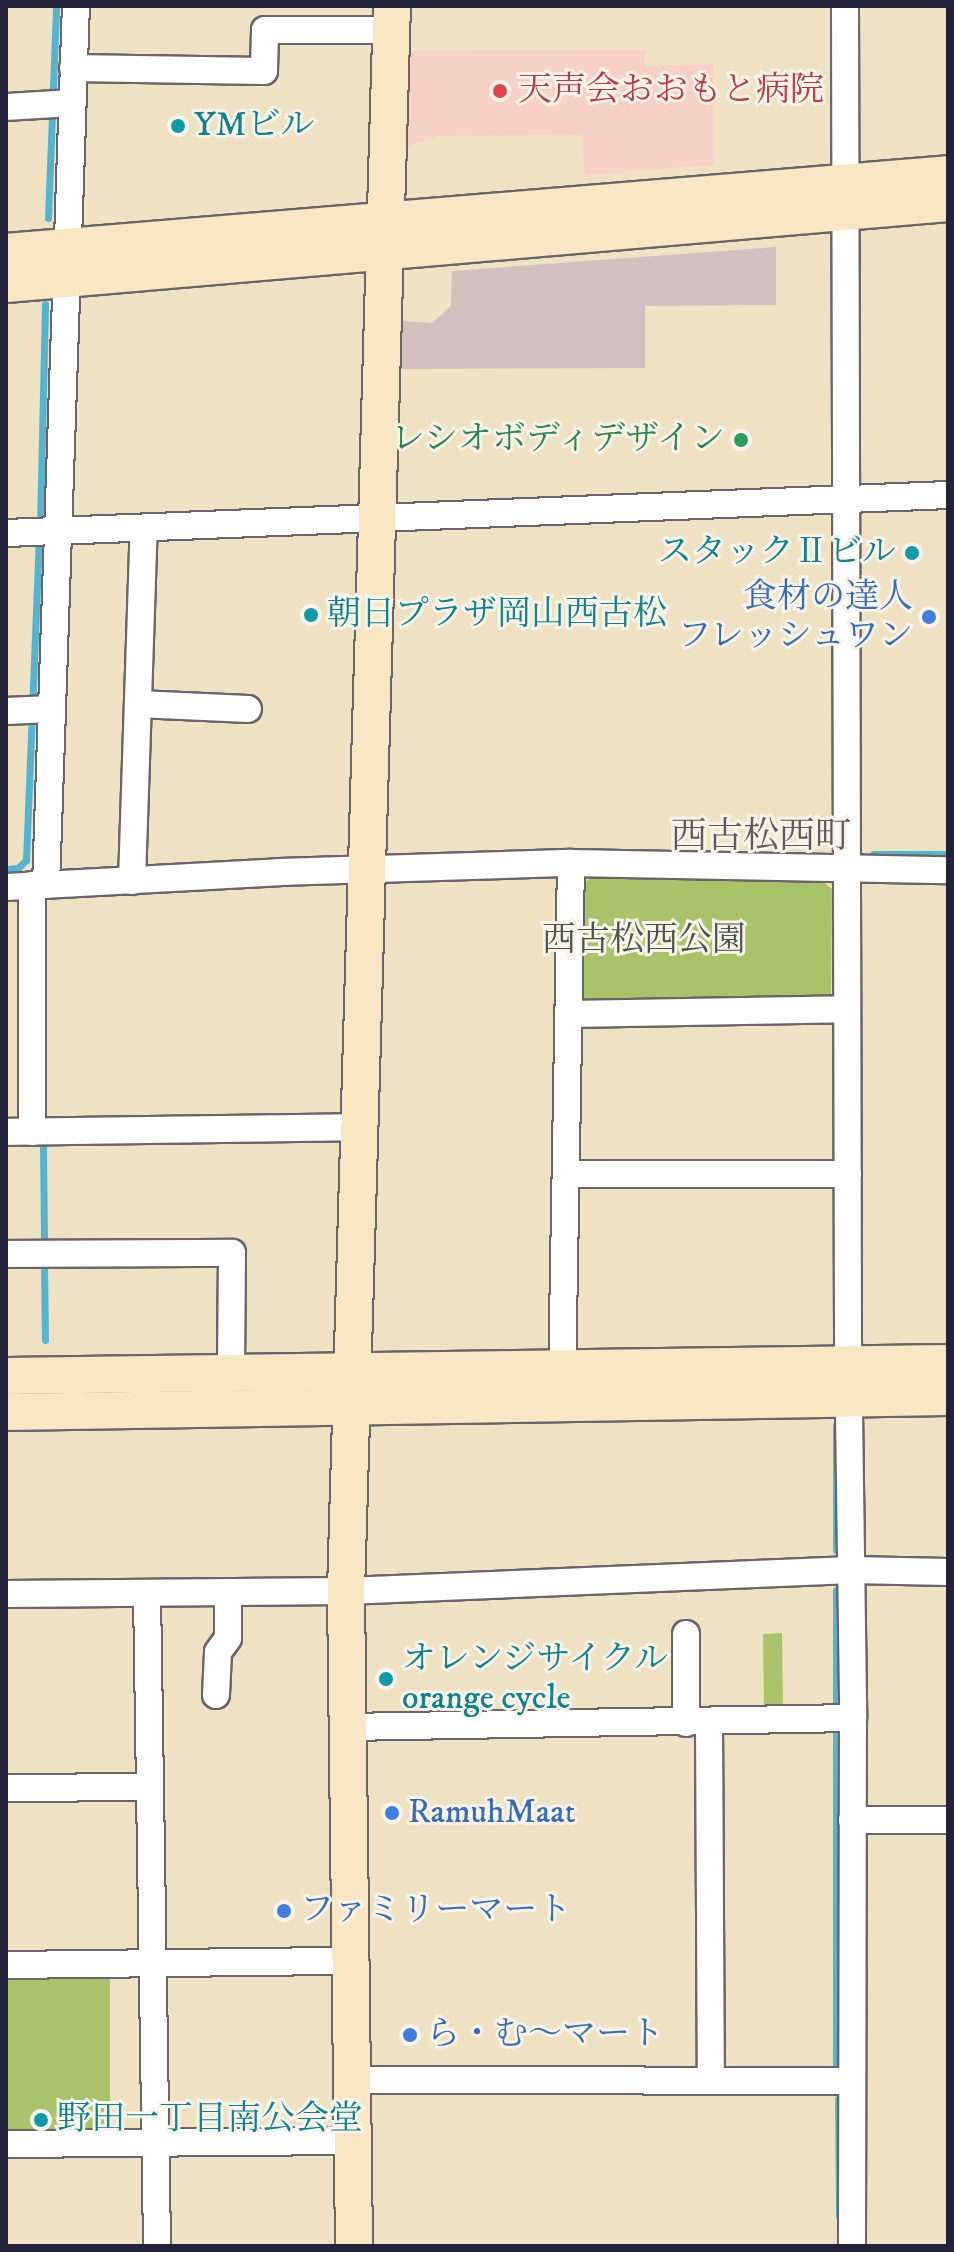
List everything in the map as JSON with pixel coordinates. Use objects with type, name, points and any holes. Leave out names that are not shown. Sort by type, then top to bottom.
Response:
[{"type":"street","points":[[76,6],[73,68],[60,104],[66,263],[34,533],[28,886],[19,1132],[359,1127]]},
{"type":"street","points":[[845,6],[847,1009],[853,1718],[852,2246]]},
{"type":"street","points":[[73,68],[264,71],[265,30],[391,18],[346,1591],[354,2246]]},
{"type":"street","points":[[6,107],[60,104]]},
{"type":"street","points":[[6,284],[66,263],[847,196],[948,174]]},
{"type":"street","points":[[847,196],[948,203]]},
{"type":"street","points":[[6,252],[66,263]]},
{"type":"street","points":[[34,533],[948,495]]},
{"type":"street","points":[[132,881],[144,528]]},
{"type":"street","points":[[138,704],[248,709]]},
{"type":"street","points":[[562,1384],[571,863]]},
{"type":"street","points":[[28,886],[366,868],[571,863],[948,870]]},
{"type":"street","points":[[568,1014],[847,1009]]},
{"type":"street","points":[[566,1174],[848,1174]]},
{"type":"street","points":[[6,1254],[232,1253],[231,1372]]},
{"type":"street","points":[[849,1382],[948,1363]]},
{"type":"street","points":[[6,1376],[231,1372],[352,1388]]},
{"type":"street","points":[[6,1412],[352,1388],[562,1384],[849,1382],[948,1397]]},
{"type":"street","points":[[6,1594],[346,1591],[852,1570],[948,1572]]},
{"type":"street","points":[[216,1695],[218,1652],[228,1638],[228,1592]]},
{"type":"street","points":[[147,1593],[157,2246]]},
{"type":"street","points":[[686,1634],[697,1722],[711,2080]]},
{"type":"street","points":[[347,1727],[853,1718]]},
{"type":"street","points":[[6,1788],[149,1787]]},
{"type":"street","points":[[852,1820],[948,1820]]},
{"type":"street","points":[[6,1965],[351,1961]]},
{"type":"street","points":[[352,2080],[851,2081]]},
{"type":"street","points":[[6,2144],[353,2141]]},
{"type":"shaded area","points":[[645,50],[645,66],[714,64],[714,165],[585,175],[582,135],[438,136],[405,147],[411,51]]},
{"type":"shaded area","points":[[776,247],[776,305],[645,306],[645,368],[398,369],[401,321],[432,323],[451,306],[452,271]]},
{"type":"green space","name":"西古松西公園","points":[[590,878],[821,880],[832,889],[831,997],[585,1007],[578,1000],[581,886]]},
{"type":"green space","points":[[782,1633],[783,1711],[764,1711],[763,1634]]},
{"type":"green space","points":[[110,1977],[110,2133],[6,2133],[6,1978]]},
{"type":"waterway","points":[[48,218],[56,6]]},
{"type":"waterway","points":[[40,526],[45,304]]},
{"type":"waterway","points":[[6,869],[18,868],[26,860],[39,538]]},
{"type":"waterway","points":[[873,854],[948,854]]},
{"type":"waterway","points":[[43,1144],[44,1247]]},
{"type":"waterway","points":[[44,1262],[45,1340]]},
{"type":"waterway","points":[[836,1425],[836,1550]]},
{"type":"waterway","points":[[836,1590],[836,1703]]},
{"type":"waterway","points":[[836,1731],[836,2064]]},
{"type":"waterway","points":[[838,2099],[839,2216]]},
{"type":"place","name":"天声会おおもと病院","points":[[500,91]]},
{"type":"place","name":"YMビル","points":[[178,126]]},
{"type":"place","name":"レシオボディデザイン","points":[[741,440]]},
{"type":"place","name":"スタックⅡビル","points":[[912,553]]},
{"type":"place","name":"朝日プラザ岡山西古松","points":[[311,615]]},
{"type":"place","name":"食材の達人 フレッシュワン","points":[[929,617]]},
{"type":"place","name":"オレンジサイクル orange cycle","points":[[386,1679]]},
{"type":"place","name":"RamuhMaat","points":[[392,1813]]},
{"type":"place","name":"ファミリーマート","points":[[284,1911]]},
{"type":"place","name":"ら・む～マート","points":[[410,2035]]},
{"type":"place","name":"野田一丁目南公会堂","points":[[41,2120]]},
{"type":"district","name":"西古松西町","points":[[761,837]]}]
